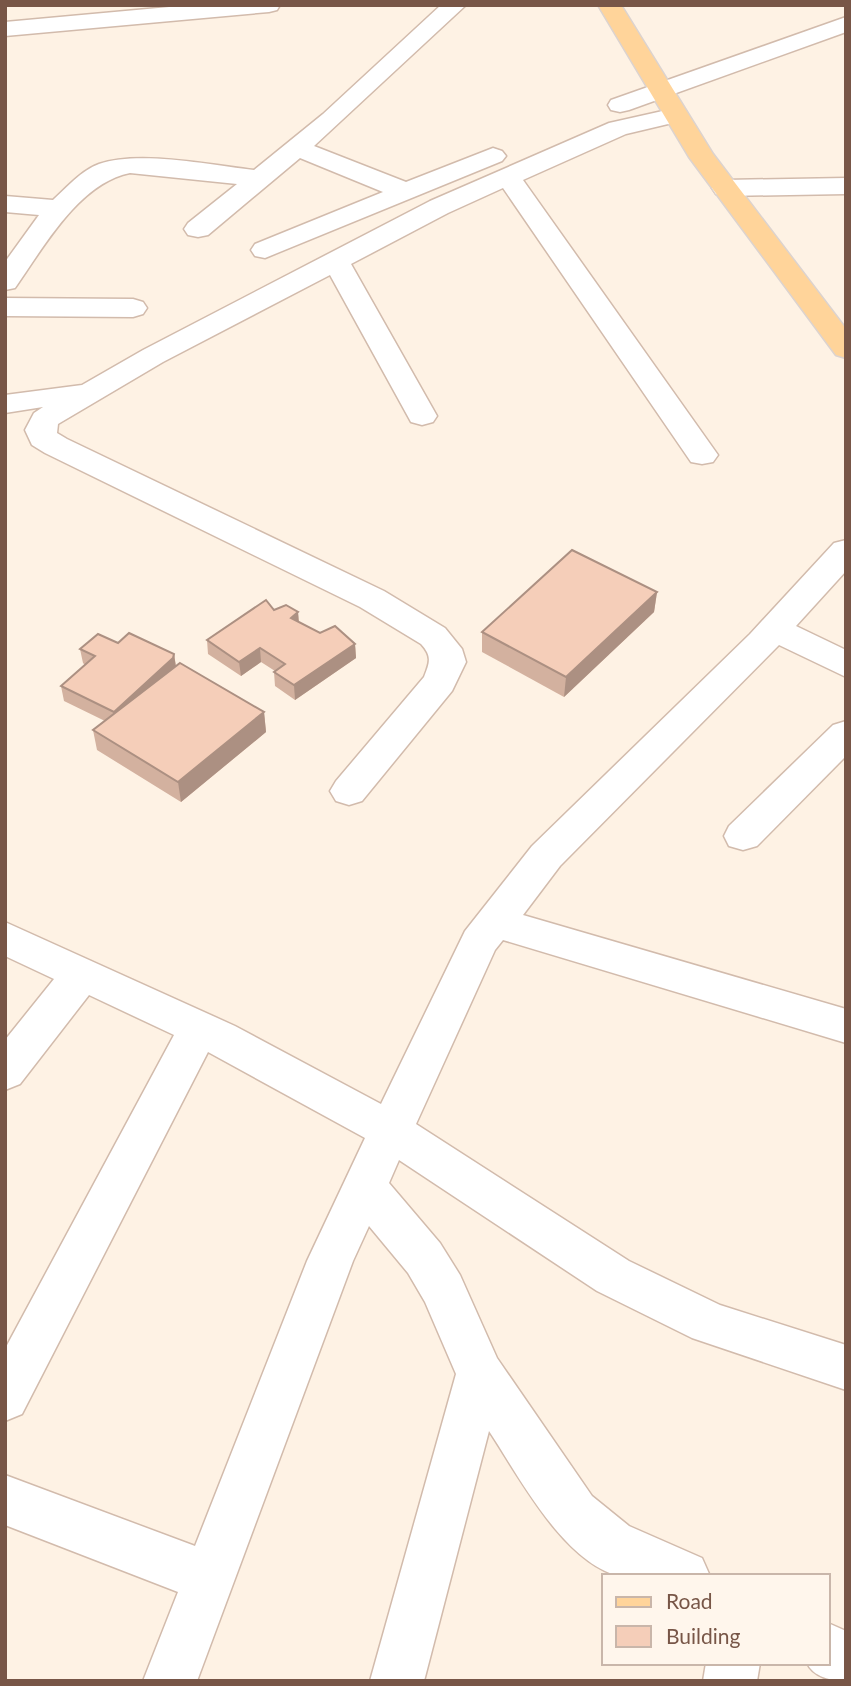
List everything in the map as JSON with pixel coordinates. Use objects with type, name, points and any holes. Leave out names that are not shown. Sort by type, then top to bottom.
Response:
[{"type":"main road","points":[[609,5],[668,86],[846,349]]},
{"type":"main road","points":[[627,5],[662,56],[676,115],[846,323]]},
{"type":"street","points":[[5,29],[51,15],[269,5]]},
{"type":"street","points":[[198,229],[353,100],[454,5]]},
{"type":"street","points":[[265,250],[668,86],[846,24]]},
{"type":"street","points":[[349,791],[439,682],[448,662],[445,649],[433,636],[372,599],[43,438],[40,430],[45,419],[153,356],[439,207],[618,128],[676,115]]},
{"type":"street","points":[[296,148],[405,191]]},
{"type":"street","points":[[5,282],[60,208],[82,187],[106,170],[130,165],[258,178]]},
{"type":"street","points":[[508,177],[702,456]]},
{"type":"street","points":[[735,188],[846,186]]},
{"type":"street","points":[[5,204],[60,208]]},
{"type":"street","points":[[336,261],[422,416]]},
{"type":"street","points":[[5,307],[133,308]]},
{"type":"street","points":[[5,404],[93,391]]},
{"type":"street","points":[[170,1681],[330,1261],[480,942],[546,856],[775,629],[846,550]]},
{"type":"street","points":[[775,629],[846,665]]},
{"type":"street","points":[[743,836],[846,734]]},
{"type":"street","points":[[495,922],[846,1026]]},
{"type":"street","points":[[5,938],[199,1028],[391,1131],[613,1276],[709,1323],[846,1368]]},
{"type":"street","points":[[5,1072],[82,974]]},
{"type":"street","points":[[5,1398],[199,1028]]},
{"type":"street","points":[[365,1186],[424,1258],[443,1290],[480,1374],[574,1514],[591,1533],[640,1559],[679,1574]]},
{"type":"street","points":[[397,1681],[480,1374]]},
{"type":"street","points":[[5,1500],[210,1578]]},
{"type":"street","points":[[830,1651],[846,1660]]},
{"type":"building","points":[[572,550],[657,592],[566,677],[482,632]]},
{"type":"building","points":[[266,600],[274,610],[286,605],[298,612],[291,618],[320,633],[335,626],[355,644],[294,685],[274,672],[285,664],[260,648],[239,662],[207,640]]},
{"type":"building","points":[[129,633],[174,654],[173,658],[114,712],[61,686],[95,656],[80,649],[98,634],[118,643]]},
{"type":"building","points":[[180,663],[264,712],[178,782],[93,730]]}]
